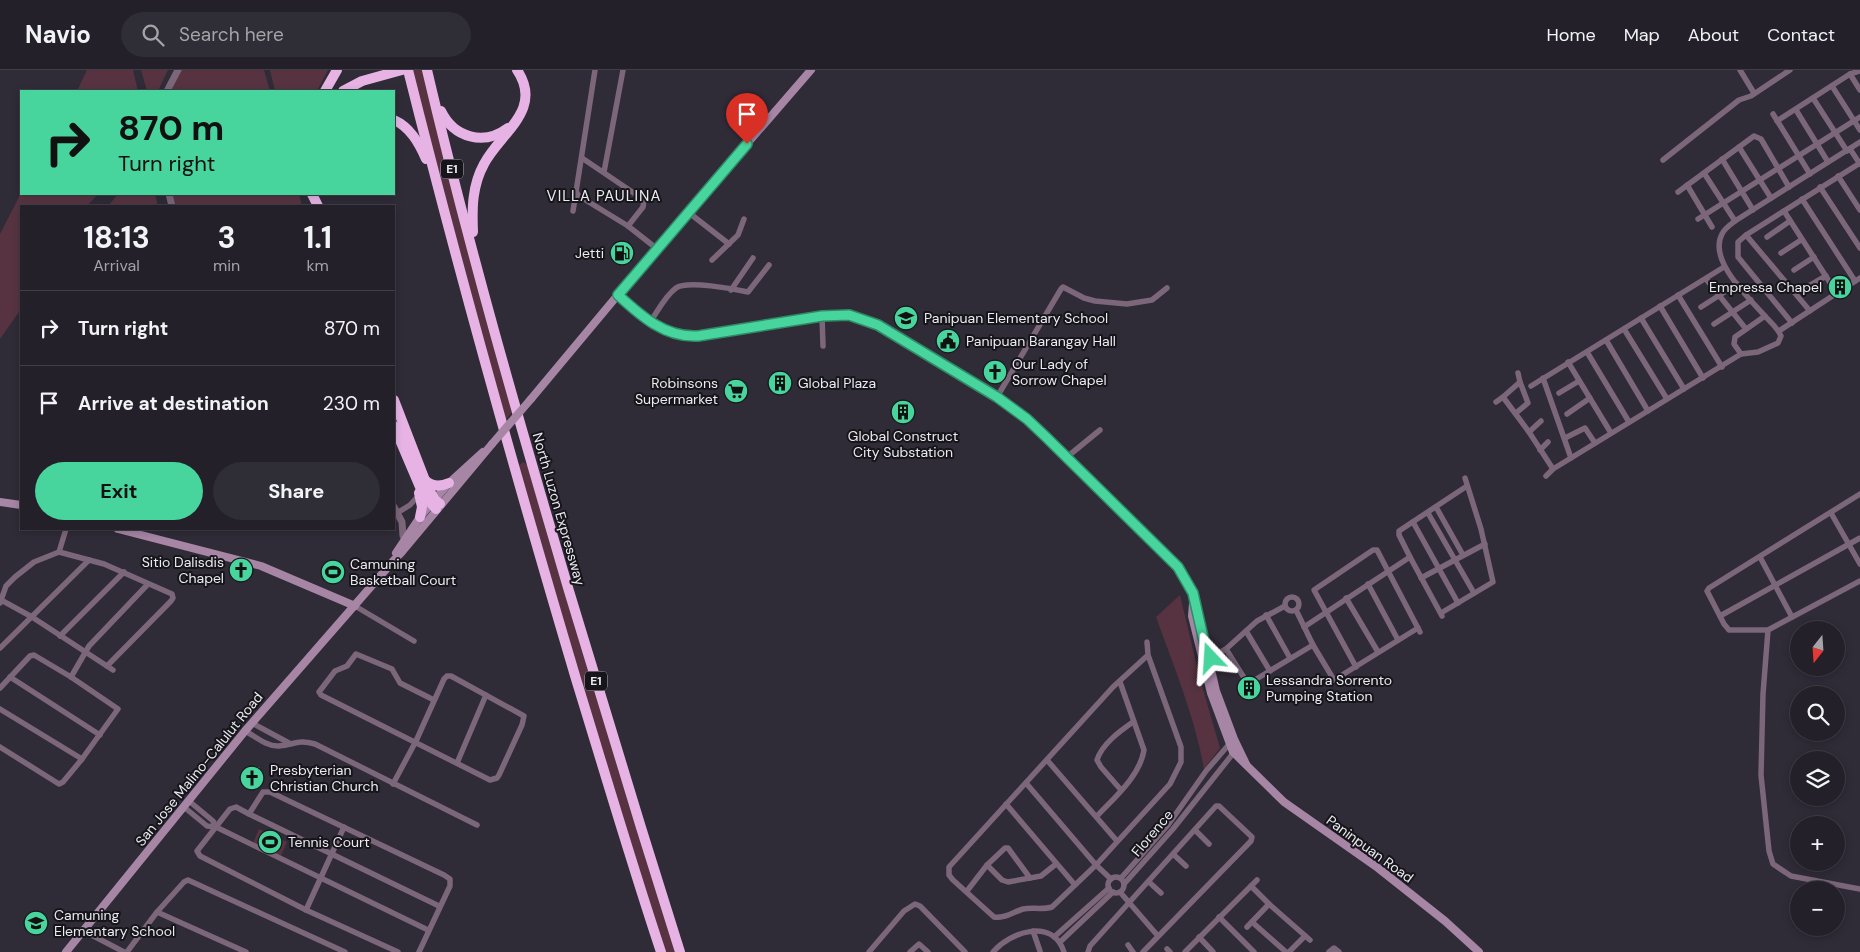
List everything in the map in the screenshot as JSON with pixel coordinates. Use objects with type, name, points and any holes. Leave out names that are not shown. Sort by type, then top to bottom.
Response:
[{"type":"highway","points":[[326,90],[337,70]]},
{"type":"highway","points":[[345,90],[362,81],[402,70]]},
{"type":"highway","name":"E1","points":[[408,70],[525,508],[617,815],[661,952]]},
{"type":"highway","points":[[475,258],[472,214],[476,183],[484,164],[518,120],[524,106],[525,91],[517,70]]},
{"type":"highway","points":[[428,75],[439,108],[447,122],[463,135],[478,138],[494,136],[518,120]]},
{"type":"highway","name":"North Luzon Expressway","points":[[428,75],[526,446],[637,819],[680,952]]},
{"type":"highway","points":[[395,121],[409,131],[418,144],[437,184]]},
{"type":"highway","points":[[395,403],[421,480],[420,494],[422,507],[420,517]]},
{"type":"highway","points":[[395,428],[421,480],[436,504]]},
{"type":"highway","points":[[421,480],[437,486],[449,484]]},
{"type":"main road","points":[[408,540],[420,517],[477,464],[656,248],[811,70]]},
{"type":"main road","name":"Paninpuan Road","points":[[618,295],[650,322],[672,333],[692,336],[822,316],[849,315],[878,325],[997,397],[1027,419],[1178,567],[1193,593],[1206,660],[1232,741],[1246,764],[1284,802],[1378,868],[1445,921],[1480,952]]},
{"type":"main road","points":[[408,540],[449,484],[492,444]]},
{"type":"main road","points":[[0,502],[20,505]]},
{"type":"main road","points":[[122,530],[261,566],[355,606]]},
{"type":"main road","name":"San Jose Malino-Calulut Road","points":[[66,952],[252,722],[355,606],[408,540]]},
{"type":"street","points":[[168,90],[178,70]]},
{"type":"street","points":[[573,211],[595,70]]},
{"type":"street","points":[[604,172],[623,70]]},
{"type":"street","points":[[1748,70],[1741,72],[1754,93]]},
{"type":"street","points":[[1663,160],[1740,100],[1790,70]]},
{"type":"street","points":[[1777,121],[1852,72],[1860,71]]},
{"type":"street","points":[[1852,72],[1860,90]]},
{"type":"street","points":[[1832,86],[1860,130]]},
{"type":"street","points":[[1792,323],[1738,257],[1738,242],[1820,187],[1860,163],[1848,150],[1813,98]]},
{"type":"street","points":[[1796,110],[1828,162]]},
{"type":"street","points":[[1773,114],[1810,174]]},
{"type":"street","points":[[1698,220],[1860,117]]},
{"type":"street","points":[[1678,192],[1754,136],[1761,139],[1789,187]]},
{"type":"street","points":[[1546,476],[1571,458],[1741,354],[1758,352],[1778,343],[1781,336],[1779,330],[1724,267],[1719,251],[1719,240],[1722,232],[1735,220],[1860,142]]},
{"type":"street","points":[[1739,147],[1771,198]]},
{"type":"street","points":[[582,158],[644,200],[642,207],[628,226]]},
{"type":"street","points":[[1722,159],[1753,210]]},
{"type":"street","points":[[1704,173],[1735,220]]},
{"type":"street","points":[[1838,176],[1860,210]]},
{"type":"street","points":[[1687,185],[1712,227]]},
{"type":"street","points":[[1820,187],[1860,248]]},
{"type":"street","points":[[576,192],[579,196],[628,226],[656,248]]},
{"type":"street","points":[[1779,330],[1857,279],[1802,199]]},
{"type":"street","points":[[1784,211],[1836,292]]},
{"type":"street","points":[[688,212],[729,244]]},
{"type":"street","points":[[712,260],[741,231],[744,219]]},
{"type":"street","points":[[1767,237],[1790,221]]},
{"type":"street","points":[[1746,235],[1810,311]]},
{"type":"street","points":[[1781,253],[1801,240]]},
{"type":"street","points":[[1794,270],[1814,257]]},
{"type":"street","points":[[731,290],[753,258]]},
{"type":"street","points":[[650,322],[669,294],[680,285],[706,285],[748,292],[751,291],[770,265]]},
{"type":"street","points":[[1531,386],[1724,267]]},
{"type":"street","points":[[1807,287],[1826,276]]},
{"type":"street","points":[[1706,279],[1746,329]]},
{"type":"street","points":[[1701,307],[1738,284]]},
{"type":"street","points":[[997,397],[1063,287],[1084,298],[1095,301],[1127,304],[1152,300],[1167,288]]},
{"type":"street","points":[[1678,296],[1722,367]]},
{"type":"street","points":[[1714,324],[1751,300]]},
{"type":"street","points":[[1660,306],[1703,378]]},
{"type":"street","points":[[822,316],[822,346]]},
{"type":"street","points":[[1741,354],[1734,344],[1735,337],[1765,316]]},
{"type":"street","points":[[1641,318],[1684,389]]},
{"type":"street","points":[[1624,329],[1667,399]]},
{"type":"street","points":[[1606,340],[1648,411]]},
{"type":"street","points":[[1587,352],[1629,422]]},
{"type":"street","points":[[1568,362],[1611,433]]},
{"type":"street","points":[[1516,414],[1528,403],[1518,373]]},
{"type":"street","points":[[1543,378],[1571,458]]},
{"type":"street","points":[[1559,393],[1579,381]]},
{"type":"street","points":[[1496,402],[1520,382]]},
{"type":"street","points":[[1503,397],[1554,469]]},
{"type":"street","points":[[1567,414],[1590,398]]},
{"type":"street","points":[[1529,432],[1541,421]]},
{"type":"street","points":[[1565,438],[1585,428],[1595,443]]},
{"type":"street","points":[[1067,457],[1100,430]]},
{"type":"street","points":[[1540,450],[1548,442]]},
{"type":"street","points":[[1464,478],[1494,585],[1474,593],[1442,614],[1398,533],[1466,486]]},
{"type":"street","points":[[408,540],[403,536],[402,522],[395,510],[410,505],[420,494]]},
{"type":"street","points":[[1860,494],[1709,588],[1708,594],[1729,630],[1768,630],[1860,580]]},
{"type":"street","points":[[1436,507],[1463,555]]},
{"type":"street","points":[[1831,512],[1860,564]]},
{"type":"street","points":[[1428,513],[1474,593]]},
{"type":"street","points":[[1413,522],[1458,603]]},
{"type":"street","points":[[59,552],[66,530]]},
{"type":"street","points":[[1720,616],[1860,538]]},
{"type":"street","points":[[1421,578],[1484,544]]},
{"type":"street","points":[[1296,610],[1313,645],[1334,680],[1356,667],[1398,640],[1419,630],[1377,550],[1375,549],[1316,588],[1314,592],[1356,667]]},
{"type":"street","points":[[107,666],[171,602],[172,594],[124,572],[59,552],[45,556],[28,567],[6,586],[1,601],[32,617],[113,670]]},
{"type":"street","points":[[1304,627],[1410,557]]},
{"type":"street","points":[[1760,557],[1792,617]]},
{"type":"street","points":[[0,648],[89,560]]},
{"type":"street","points":[[60,636],[124,572]]},
{"type":"street","points":[[71,677],[89,646],[148,584]]},
{"type":"street","points":[[1368,584],[1398,640]]},
{"type":"street","points":[[1288,597],[1297,598],[1300,606],[1296,610],[1290,611],[1285,606],[1288,597]]},
{"type":"street","points":[[1346,598],[1378,652]]},
{"type":"street","points":[[355,606],[414,641]]},
{"type":"street","points":[[1206,660],[1226,649],[1253,623],[1285,606]]},
{"type":"street","points":[[1266,616],[1290,658]]},
{"type":"street","points":[[1768,630],[1763,694],[1761,775],[1769,851],[1773,864],[1791,876],[1860,889]]},
{"type":"street","points":[[1246,631],[1270,671]]},
{"type":"street","points":[[1147,642],[1148,655],[1181,747],[1181,762],[1170,784],[1096,865],[1052,907],[1024,909],[999,918],[994,917],[949,875],[949,867],[1113,687],[1148,655]]},
{"type":"street","points":[[1226,649],[1247,683],[1313,645]]},
{"type":"street","points":[[393,784],[416,741],[444,679],[449,675],[523,715],[522,725],[497,778],[490,780],[416,741],[321,695],[319,692],[335,671],[347,666],[356,654],[392,669],[400,683],[434,700]]},
{"type":"street","points":[[0,688],[30,656],[34,655],[71,677],[118,709],[82,759],[60,784],[0,747]]},
{"type":"street","points":[[10,677],[100,735]]},
{"type":"street","points":[[1097,816],[1134,774],[1143,756],[1144,750],[1120,682]]},
{"type":"street","points":[[457,763],[486,695]]},
{"type":"street","points":[[0,709],[82,759]]},
{"type":"street","points":[[252,722],[290,743]]},
{"type":"street","points":[[1121,790],[1097,760],[1118,732],[1133,722]]},
{"type":"street","points":[[261,740],[266,730]]},
{"type":"street","points":[[245,731],[276,746],[302,741],[315,744],[477,825]]},
{"type":"street","name":"Florence","points":[[1123,881],[1168,825],[1206,771],[1232,741]]},
{"type":"street","name":"Florence","points":[[1123,881],[1167,836],[1236,750]]},
{"type":"street","points":[[1047,760],[1117,841]]},
{"type":"street","points":[[1215,760],[1222,766]]},
{"type":"street","points":[[1026,783],[1096,865],[1111,879],[1123,881]]},
{"type":"street","points":[[250,814],[263,792],[266,791],[448,877],[450,879],[450,886],[418,952]]},
{"type":"street","points":[[1192,793],[1197,798]]},
{"type":"street","points":[[186,804],[202,812],[213,822],[216,828]]},
{"type":"street","points":[[186,804],[198,819],[207,826],[216,828],[428,930]]},
{"type":"street","points":[[1006,804],[1075,885]]},
{"type":"street","points":[[1096,952],[1089,949],[1216,806],[1219,806],[1252,837],[1251,841],[1143,952]]},
{"type":"street","points":[[398,952],[306,910],[198,854],[197,851],[230,809],[236,807],[439,906]]},
{"type":"street","points":[[198,819],[202,812]]},
{"type":"street","points":[[306,910],[344,827]]},
{"type":"street","points":[[1195,830],[1209,844]]},
{"type":"street","points":[[967,891],[986,865],[1008,848],[1030,878]]},
{"type":"street","points":[[1173,854],[1186,866]]},
{"type":"street","points":[[986,865],[1002,880],[1008,882],[1041,876],[1056,864]]},
{"type":"street","points":[[1111,879],[1109,883],[1114,891],[1129,904],[1158,936]]},
{"type":"street","points":[[82,930],[125,952],[184,882],[190,880],[338,951],[345,952]]},
{"type":"street","points":[[1185,952],[1257,880]]},
{"type":"street","points":[[1060,942],[1123,881]]},
{"type":"street","points":[[1149,882],[1161,893]]},
{"type":"street","points":[[1251,886],[1308,938],[1287,952],[1252,922]]},
{"type":"street","points":[[1054,937],[1114,891]]},
{"type":"street","points":[[869,952],[904,911],[915,904],[920,906],[965,952]]},
{"type":"street","points":[[1247,927],[1269,904]]},
{"type":"street","points":[[157,912],[246,952]]},
{"type":"street","points":[[1218,917],[1254,952]]},
{"type":"street","points":[[1033,931],[1040,951]]},
{"type":"street","points":[[993,952],[1006,940],[1020,933],[1033,931],[1045,932],[1054,937],[1060,942],[1064,952]]},
{"type":"street","points":[[1199,937],[1213,952]]},
{"type":"street","points":[[910,952],[919,944],[928,952]]},
{"type":"street","points":[[1128,945],[1133,952]]},
{"type":"street","points":[[1329,952],[1334,948],[1339,952]]},
{"type":"shaded area","points":[[87,70],[133,70],[138,90],[77,90]]},
{"type":"shaded area","points":[[141,70],[168,70],[158,90],[147,90]]},
{"type":"shaded area","points":[[181,70],[264,70],[270,90],[171,90]]},
{"type":"shaded area","points":[[270,70],[328,70],[318,90],[275,90]]},
{"type":"shaded area","points":[[411,70],[423,70],[513,411],[504,422]]},
{"type":"shaded area","points":[[20,195],[97,195],[88,205],[20,205],[20,310],[0,339],[0,234]]},
{"type":"shaded area","points":[[117,195],[155,195],[158,205],[109,205]]},
{"type":"shaded area","points":[[172,195],[299,195],[302,205],[176,205]]},
{"type":"shaded area","points":[[523,462],[528,465],[547,535],[675,952],[664,952],[583,696],[518,466]]},
{"type":"shaded area","points":[[1180,595],[1200,679],[1220,748],[1204,769],[1190,711],[1156,617]]},
{"type":"shaded area","name":"Tennis Court","points":[[259,829],[287,842],[281,856],[253,843]]},
{"type":"place","name":"Jetti","points":[[622,253]]},
{"type":"place","name":"Empressa Chapel","points":[[1840,287]]},
{"type":"place","name":"Panipuan Elementary School","points":[[906,318]]},
{"type":"place","name":"Panipuan Barangay Hall","points":[[948,341]]},
{"type":"place","name":"Our Lady of Sorrow Chapel","points":[[995,372]]},
{"type":"place","name":"Global Plaza","points":[[780,383]]},
{"type":"place","name":"Robinsons Supermarket","points":[[736,391]]},
{"type":"place","name":"Global Construct City Substation","points":[[903,412]]},
{"type":"place","name":"Sitio Dalisdis Chapel","points":[[241,570]]},
{"type":"place","name":"Camuning Basketball Court","points":[[333,572]]},
{"type":"place","name":"Lessandra Sorrento Pumping Station","points":[[1249,688]]},
{"type":"place","name":"Presbyterian Christian Church","points":[[252,778]]},
{"type":"place","name":"Tennis Court","points":[[270,842]]},
{"type":"place","name":"Camuning Elementary School","points":[[36,923]]},
{"type":"district","name":"VILLA PAULINA","points":[[604,196]]},
{"type":"route","points":[[747,144],[704,192],[618,295],[656,326],[683,336],[698,336],[822,316],[849,315],[865,319],[986,390],[1027,419],[1178,567],[1193,593],[1208,659],[1211,658]]}]
